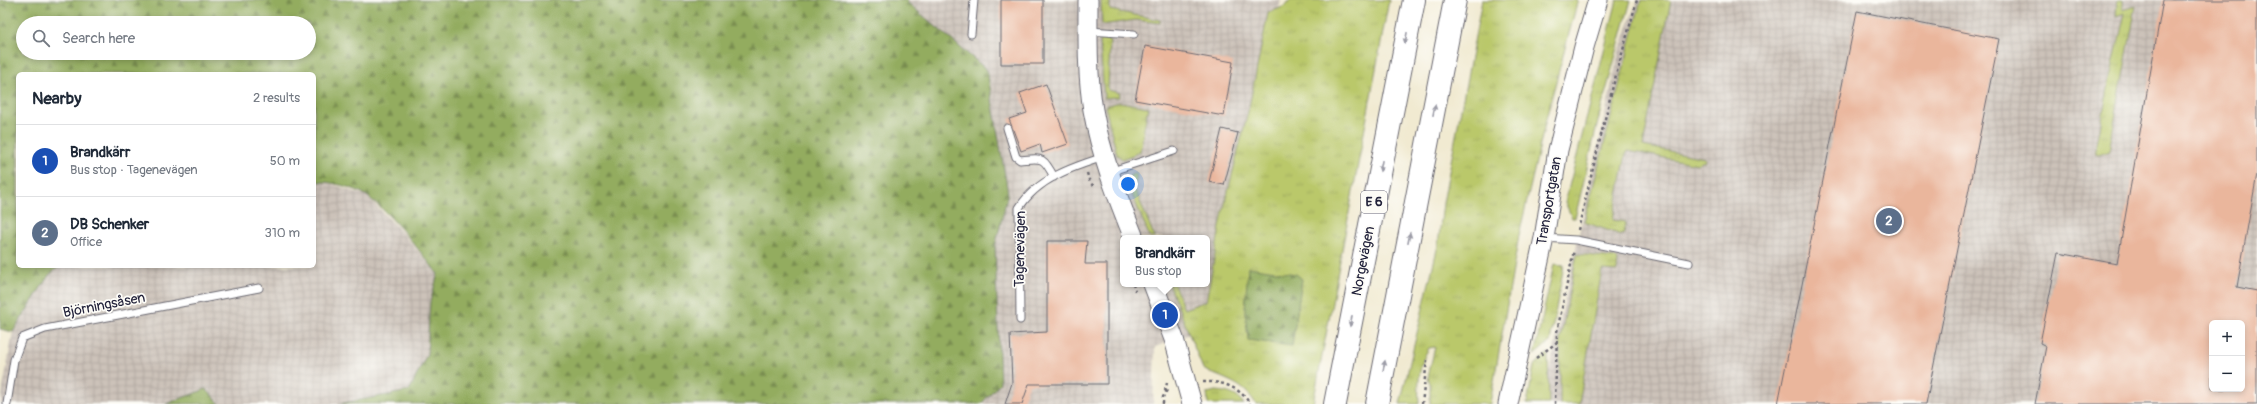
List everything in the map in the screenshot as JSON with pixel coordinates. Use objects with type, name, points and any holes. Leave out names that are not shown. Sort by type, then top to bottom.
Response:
[{"type":"highway","name":"Norgevägen","points":[[1335,404],[1414,0]]},
{"type":"highway","points":[[1377,404],[1455,0]]},
{"type":"street","points":[[1088,0],[1088,31],[1093,109],[1107,165],[1133,235]]},
{"type":"street","name":"Transportgatan","points":[[1508,404],[1544,238],[1558,150],[1584,47],[1598,0]]},
{"type":"street","points":[[1154,287],[1174,339],[1188,384],[1192,404]]},
{"type":"lane","points":[[971,34],[974,0]]},
{"type":"lane","points":[[1088,31],[1134,34]]},
{"type":"lane","points":[[1006,128],[1016,157],[1020,160],[1039,158],[1043,160],[1054,177]]},
{"type":"lane","name":"Tagenevägen","points":[[1020,320],[1019,208],[1026,197],[1054,177],[1081,164],[1107,165],[1174,151]]},
{"type":"lane","points":[[1544,238],[1576,240],[1689,263]]},
{"type":"lane","name":"Björningsåsen","points":[[7,404],[14,360],[22,338],[45,329],[259,288]]},
{"type":"path","points":[[1556,404],[1557,332],[1576,240],[1613,86],[1637,0]]},
{"type":"path","points":[[1422,404],[1427,360]]},
{"type":"path","points":[[1218,382],[1232,387],[1244,395],[1250,404]]},
{"type":"shaded area","points":[[907,0],[1281,0],[1204,329],[1155,347],[1153,404],[981,404],[1000,383],[995,247],[1008,193]]},
{"type":"shaded area","points":[[1637,0],[2257,0],[2257,404],[1542,404],[1618,55]]},
{"type":"shaded area","points":[[322,181],[366,195],[401,231],[438,274],[430,302],[427,354],[409,391],[338,404],[220,404],[206,389],[166,404],[0,404],[13,332],[49,275],[58,268],[316,268],[316,182]]},
{"type":"green space","points":[[0,0],[907,0],[908,3],[987,70],[1008,193],[995,247],[1000,383],[981,404],[338,404],[409,391],[427,354],[430,302],[438,274],[395,222],[367,196],[356,190],[341,185],[316,182],[316,72],[16,72],[16,268],[58,268],[49,275],[13,332],[0,329]]},
{"type":"green space","points":[[1101,0],[1110,0],[1110,10],[1160,20],[1160,23],[1136,20],[1102,25]]},
{"type":"green space","points":[[1290,0],[1389,0],[1313,404],[1256,404],[1251,396],[1239,386],[1203,369],[1170,287],[1175,287],[1184,309],[1206,301],[1209,287],[1210,287],[1210,280],[1223,211],[1249,107],[1268,13],[1285,6]]},
{"type":"green space","points":[[1482,0],[1578,0],[1547,115],[1519,235],[1490,404],[1430,404],[1430,384],[1428,377],[1435,347],[1429,348],[1425,354],[1421,368],[1419,382],[1419,404],[1400,404],[1438,245],[1443,203]]},
{"type":"green space","points":[[1617,0],[1631,0],[1600,113],[1575,218],[1572,218],[1565,202]]},
{"type":"green space","points":[[1641,0],[1671,0],[1643,146],[1705,158],[1705,161],[1697,164],[1628,151],[1613,220],[1626,222],[1624,234],[1621,235],[1584,222]]},
{"type":"green space","points":[[2117,0],[2123,0],[2123,10],[2136,6],[2109,151],[2098,155],[2095,154],[2125,13],[2116,16]]},
{"type":"green space","points":[[1103,38],[1110,41],[1108,90],[1120,93],[1119,97],[1104,98],[1100,41]]},
{"type":"green space","points":[[1120,102],[1148,107],[1140,152],[1122,159],[1117,155],[1105,106]]},
{"type":"green space","points":[[1136,172],[1137,177],[1134,187],[1154,235],[1149,235],[1127,182],[1128,177]]},
{"type":"green space","points":[[1577,254],[1615,258],[1618,260],[1617,271],[1602,270],[1579,404],[1560,404],[1560,340]]},
{"type":"green space","points":[[1554,264],[1564,265],[1550,342],[1534,355]]},
{"type":"green space","points":[[1248,267],[1296,274],[1302,279],[1292,346],[1248,340],[1245,309]]},
{"type":"green space","points":[[1548,353],[1549,404],[1527,404],[1534,366]]},
{"type":"green space","points":[[206,389],[220,404],[166,404]]},
{"type":"green space","points":[[1216,391],[1232,394],[1244,404],[1208,404],[1207,393]]},
{"type":"building","points":[[1001,0],[1043,0],[1043,64],[1001,64]]},
{"type":"building","points":[[2163,0],[2257,0],[2257,174],[2237,287],[2257,291],[2257,404],[2035,404],[2046,346],[2040,343],[2058,253],[2117,264]]},
{"type":"building","points":[[1857,11],[1999,39],[1926,404],[1778,404]]},
{"type":"building","points":[[1145,46],[1233,62],[1224,116],[1135,100]]},
{"type":"building","points":[[1046,84],[1068,144],[1042,153],[1040,144],[1021,151],[1009,119],[1027,113],[1020,93]]},
{"type":"building","points":[[1222,129],[1238,133],[1224,185],[1209,182]]},
{"type":"building","points":[[1047,241],[1087,241],[1085,264],[1107,264],[1107,384],[1029,384],[1022,404],[1005,404],[1012,383],[1010,334],[1047,332]]},
{"type":"place","name":"DB Schenker","points":[[1889,221]]},
{"type":"place","name":"Brandkärr","points":[[1165,315]]}]
